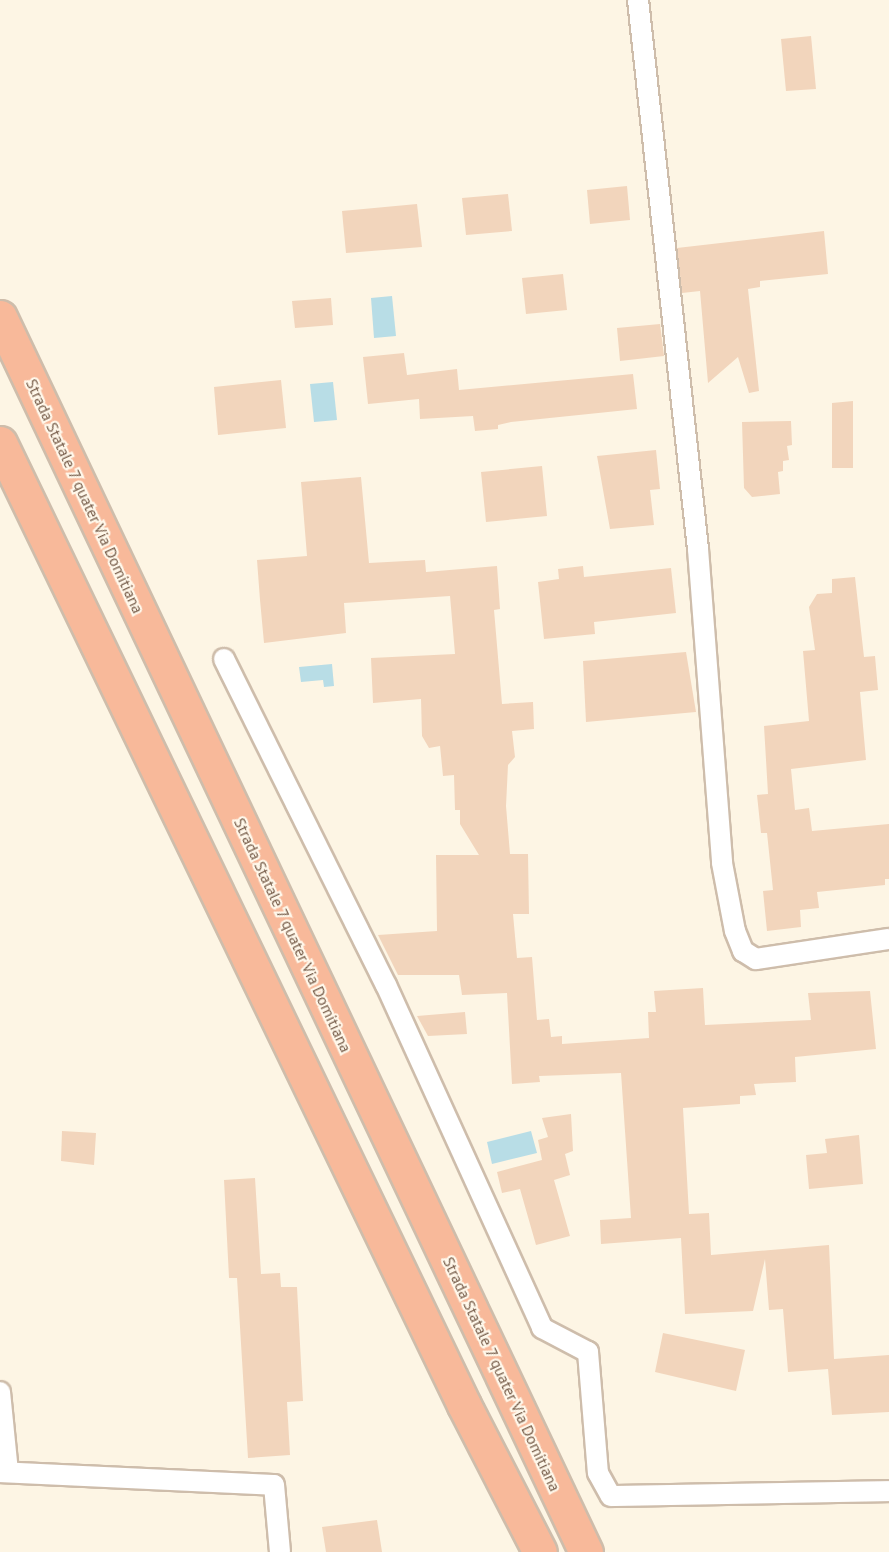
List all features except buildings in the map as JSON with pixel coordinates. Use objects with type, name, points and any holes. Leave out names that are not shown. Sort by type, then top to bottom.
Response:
[{"type":"highway","name":"Strada Statale 7 quater Via Domitiana","points":[[0,317],[586,1552]]},
{"type":"highway","points":[[0,443],[464,1405],[540,1552]]},
{"type":"street","points":[[638,0],[698,549],[722,863],[735,931],[743,951],[756,959],[889,939]]},
{"type":"street","points":[[224,659],[387,985],[542,1328],[588,1352],[598,1473],[611,1496],[889,1491]]},
{"type":"street","points":[[0,1392],[4,1472],[274,1485],[280,1552]]},
{"type":"water","points":[[392,296],[396,336],[374,338],[371,298]]},
{"type":"water","points":[[333,382],[337,420],[314,422],[310,384]]},
{"type":"water","points":[[332,664],[334,686],[324,687],[323,680],[301,682],[299,667]]},
{"type":"water","points":[[531,1131],[537,1153],[492,1164],[487,1142]]}]
